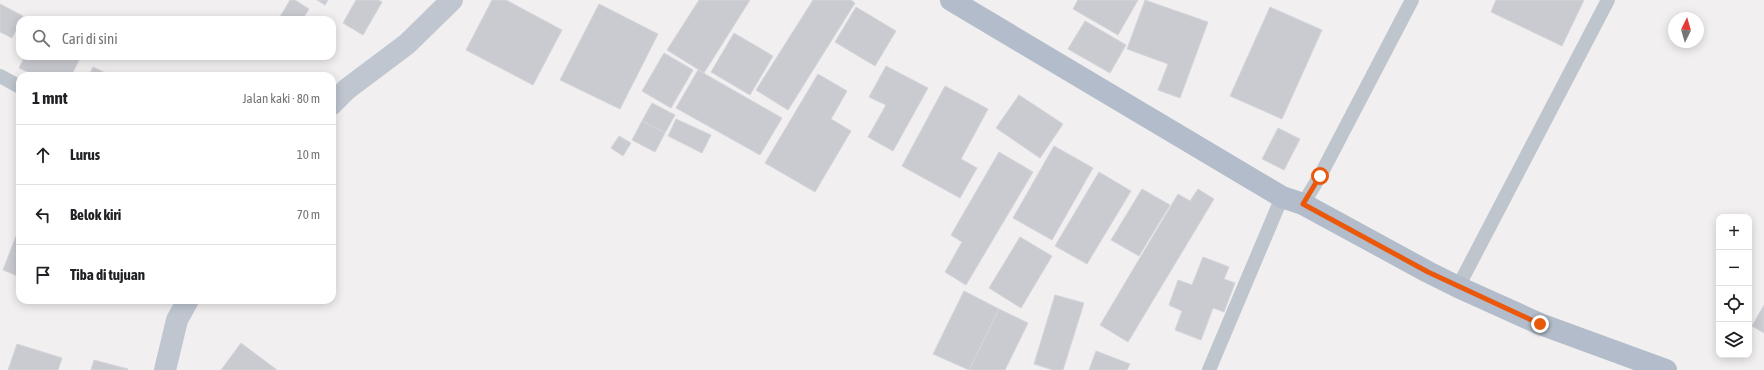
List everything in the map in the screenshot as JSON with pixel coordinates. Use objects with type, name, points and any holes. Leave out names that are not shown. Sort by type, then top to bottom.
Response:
[{"type":"main road","points":[[951,0],[1282,197],[1303,204],[1458,287],[1540,324],[1666,370]]},
{"type":"street","points":[[336,100],[347,89],[407,44],[452,0]]},
{"type":"street","points":[[165,370],[177,320],[186,304]]},
{"type":"lane","points":[[1303,204],[1320,176],[1412,0]]},
{"type":"lane","points":[[1458,287],[1608,0]]},
{"type":"lane","points":[[0,76],[16,85]]},
{"type":"lane","points":[[1209,370],[1282,197]]},
{"type":"building","points":[[290,0],[295,0],[309,9],[305,16],[280,16]]},
{"type":"building","points":[[317,0],[328,0],[325,5]]},
{"type":"building","points":[[356,0],[378,0],[382,2],[363,35],[343,23]]},
{"type":"building","points":[[492,0],[506,0],[562,30],[533,85],[466,50]]},
{"type":"building","points":[[699,0],[750,0],[704,73],[667,50]]},
{"type":"building","points":[[813,0],[851,0],[855,3],[788,110],[756,90]]},
{"type":"building","points":[[1078,0],[1138,0],[1118,35],[1073,9]]},
{"type":"building","points":[[1145,0],[1208,22],[1180,98],[1158,90],[1168,64],[1127,49]]},
{"type":"building","points":[[1496,0],[1584,0],[1562,46],[1491,12]]},
{"type":"building","points":[[0,4],[23,16],[16,16],[16,30],[12,38],[0,32]]},
{"type":"building","points":[[599,4],[658,34],[620,109],[560,80]]},
{"type":"building","points":[[856,7],[896,31],[875,66],[835,42]]},
{"type":"building","points":[[1270,7],[1322,30],[1282,119],[1230,96]]},
{"type":"building","points":[[1085,21],[1126,45],[1110,73],[1068,49]]},
{"type":"building","points":[[734,33],[773,56],[750,95],[711,72]]},
{"type":"building","points":[[664,53],[693,70],[671,108],[642,91]]},
{"type":"building","points":[[23,60],[79,60],[73,72],[28,72],[19,68]]},
{"type":"building","points":[[886,66],[928,88],[893,151],[868,137],[886,105],[869,97]]},
{"type":"building","points":[[93,67],[104,72],[91,72]]},
{"type":"building","points":[[698,70],[782,118],[760,155],[676,108]]},
{"type":"building","points":[[818,74],[847,91],[831,119],[851,131],[815,192],[765,163]]},
{"type":"building","points":[[945,86],[988,109],[961,159],[977,168],[960,198],[902,166]]},
{"type":"building","points":[[1019,95],[1063,124],[1040,158],[996,128]]},
{"type":"building","points":[[652,103],[675,115],[665,133],[642,121]]},
{"type":"building","points":[[676,119],[711,135],[702,153],[668,136]]},
{"type":"building","points":[[642,121],[665,133],[655,152],[632,140]]},
{"type":"building","points":[[1278,128],[1300,139],[1284,170],[1262,159]]},
{"type":"building","points":[[619,136],[631,143],[623,156],[611,148]]},
{"type":"building","points":[[1054,146],[1093,168],[1052,240],[1013,218]]},
{"type":"building","points":[[999,152],[1033,172],[966,285],[945,272],[962,242],[951,235]]},
{"type":"building","points":[[1099,172],[1131,191],[1087,264],[1055,246]]},
{"type":"building","points":[[1142,189],[1170,205],[1139,256],[1111,240]]},
{"type":"building","points":[[1198,189],[1214,199],[1128,342],[1100,325],[1178,194],[1190,201]]},
{"type":"building","points":[[16,236],[16,275],[3,270]]},
{"type":"building","points":[[1020,237],[1052,256],[1021,308],[989,288]]},
{"type":"building","points":[[1203,257],[1229,267],[1224,279],[1235,283],[1224,312],[1213,308],[1201,340],[1175,330],[1182,311],[1169,305],[1178,280],[1192,285]]},
{"type":"building","points":[[964,291],[999,309],[969,370],[933,354]]},
{"type":"building","points":[[1055,295],[1084,303],[1063,370],[1053,370],[1034,364]]},
{"type":"building","points":[[1764,305],[1764,333],[1752,326]]},
{"type":"building","points":[[999,309],[1028,323],[1005,370],[969,370]]},
{"type":"building","points":[[241,343],[277,370],[221,370]]},
{"type":"building","points":[[17,344],[62,358],[58,370],[8,370]]},
{"type":"building","points":[[1096,351],[1130,364],[1127,370],[1089,370]]},
{"type":"building","points":[[94,360],[128,369],[128,370],[91,370]]},
{"type":"route","points":[[1320,176],[1303,204],[1428,272],[1540,324]]}]
